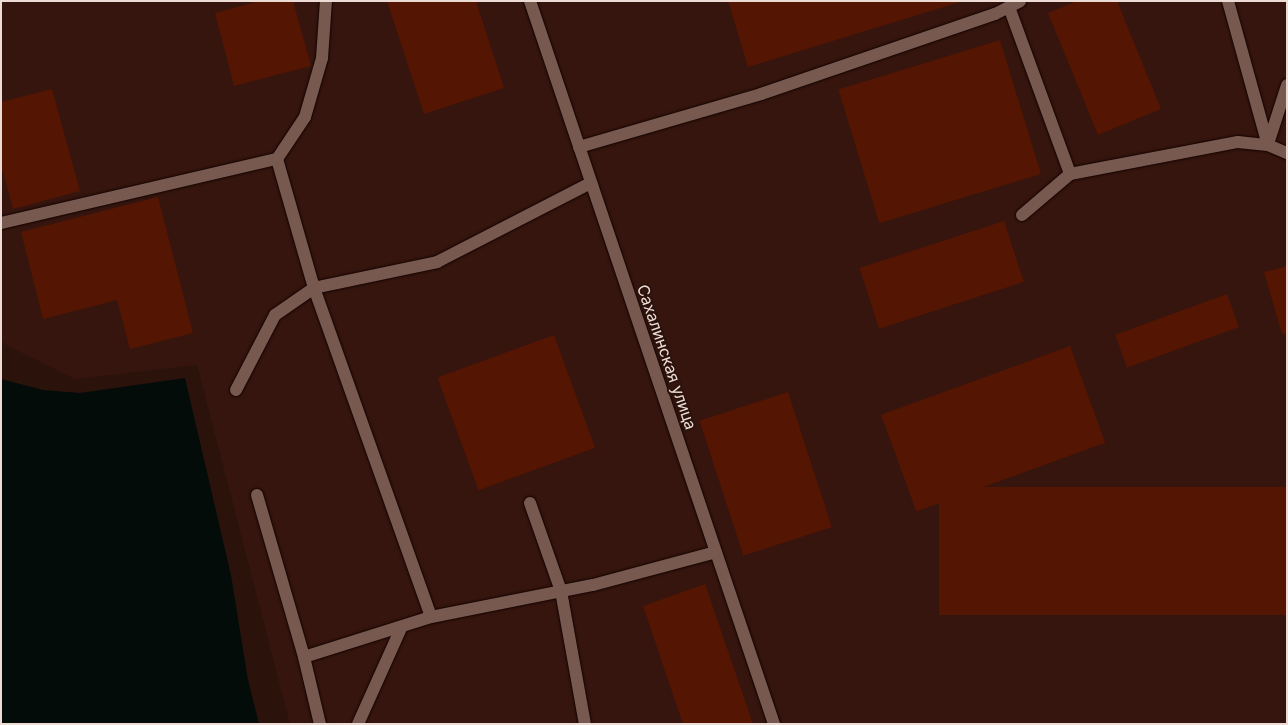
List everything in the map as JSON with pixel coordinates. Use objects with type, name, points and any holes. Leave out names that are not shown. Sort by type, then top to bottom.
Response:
[{"type":"street","points":[[1,222],[277,159],[305,116],[322,58],[326,1]]},
{"type":"street","name":"Сахалинская улица","points":[[530,1],[774,724]]},
{"type":"street","points":[[1228,1],[1268,145]]},
{"type":"street","points":[[579,148],[761,94],[995,14],[1015,4],[1070,174]]},
{"type":"street","points":[[1268,145],[1287,85]]},
{"type":"street","points":[[1022,215],[1070,174],[1238,142],[1268,145],[1287,153]]},
{"type":"street","points":[[277,159],[314,288],[431,617]]},
{"type":"street","points":[[236,390],[276,314],[314,288],[437,262],[591,183]]},
{"type":"street","points":[[258,495],[304,657],[320,724]]},
{"type":"street","points":[[530,502],[561,591],[585,724]]},
{"type":"street","points":[[304,657],[431,617],[561,591],[716,552]]},
{"type":"street","points":[[358,724],[402,626]]},
{"type":"shaded area","points":[[1,1],[1287,1],[1287,724],[290,724],[197,365],[75,379],[6,345],[1,340]]},
{"type":"shaded area","points":[[185,378],[231,575],[248,680],[259,724],[1,724],[1,379],[43,390],[80,393]]},
{"type":"building","points":[[260,1],[293,1],[311,66],[234,86],[215,13]]},
{"type":"building","points":[[387,1],[476,1],[504,88],[424,114]]},
{"type":"building","points":[[728,1],[960,1],[960,2],[748,67]]},
{"type":"building","points":[[1077,1],[1117,1],[1161,109],[1098,135],[1048,13]]},
{"type":"building","points":[[1000,40],[1041,174],[879,223],[838,89]]},
{"type":"building","points":[[52,89],[80,191],[13,209],[1,165],[1,102]]},
{"type":"building","points":[[158,197],[193,333],[130,349],[117,300],[43,319],[21,232]]},
{"type":"building","points":[[1004,221],[1024,282],[879,329],[859,268]]},
{"type":"building","points":[[1287,266],[1287,333],[1282,334],[1264,272]]},
{"type":"building","points":[[1227,294],[1239,327],[1127,368],[1115,335]]},
{"type":"building","points":[[554,335],[595,448],[479,490],[437,377]]},
{"type":"building","points":[[1070,346],[1105,443],[916,512],[881,415]]},
{"type":"building","points":[[788,392],[832,527],[743,556],[700,421]]},
{"type":"building","points":[[939,487],[1287,487],[1287,615],[939,615]]},
{"type":"building","points":[[705,584],[753,724],[683,724],[643,606]]}]
